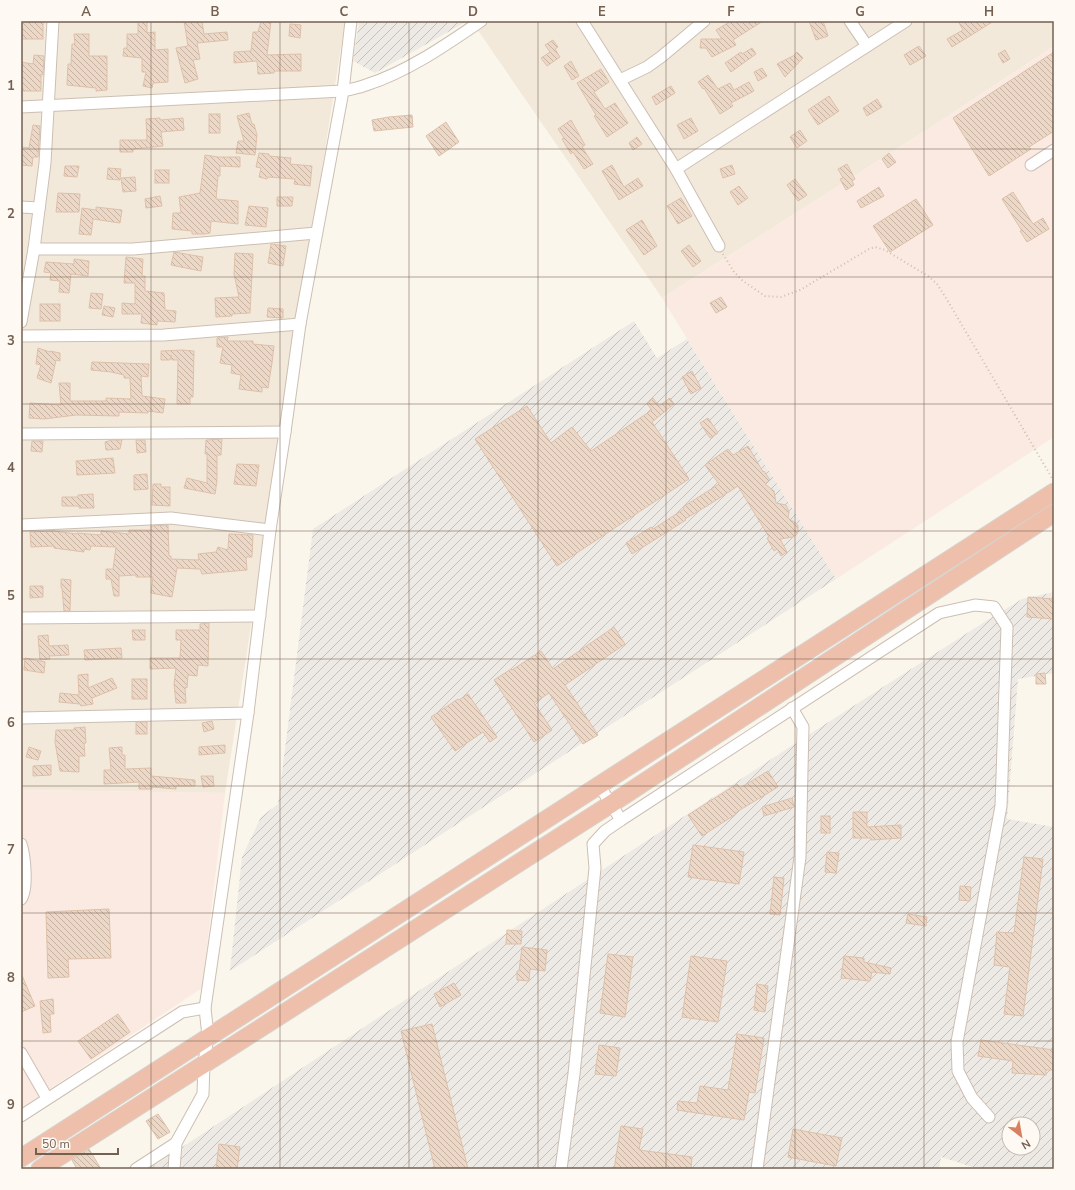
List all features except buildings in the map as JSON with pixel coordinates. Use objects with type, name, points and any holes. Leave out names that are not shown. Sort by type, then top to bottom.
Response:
[{"type":"highway","points":[[21,1158],[208,1036],[1054,492]]},
{"type":"highway","points":[[40,1169],[611,804],[1054,513]]},
{"type":"street","points":[[21,322],[34,249],[45,163],[53,21]]},
{"type":"street","points":[[174,1169],[176,1144],[203,1094],[204,1063],[208,1036],[205,1008],[248,713],[270,530],[300,324],[342,91],[351,21]]},
{"type":"street","points":[[21,107],[342,91],[366,86],[391,75],[431,54],[482,21]]},
{"type":"street","points":[[582,21],[676,169],[719,246]]},
{"type":"street","points":[[620,80],[647,67],[704,21]]},
{"type":"street","points":[[850,21],[867,46]]},
{"type":"street","points":[[676,169],[906,21]]},
{"type":"street","points":[[1031,165],[1054,150]]},
{"type":"street","points":[[21,207],[39,208]]},
{"type":"street","points":[[34,249],[133,249],[316,233]]},
{"type":"street","points":[[21,336],[164,335],[300,324]]},
{"type":"street","points":[[21,434],[285,432]]},
{"type":"street","points":[[21,525],[171,518],[270,530]]},
{"type":"street","points":[[561,1169],[574,1074],[595,868],[593,844],[605,831],[621,820],[939,613],[975,605],[994,608],[1007,627],[1000,806],[957,1042],[958,1071],[972,1098],[989,1117]]},
{"type":"street","points":[[21,618],[260,616]]},
{"type":"street","points":[[757,1169],[800,857],[802,727],[792,708]]},
{"type":"street","points":[[21,718],[248,713]]},
{"type":"street","points":[[599,785],[621,820]]},
{"type":"street","points":[[21,844],[24,859],[24,894],[21,899]]},
{"type":"street","points":[[21,1116],[182,1012],[205,1008]]},
{"type":"street","points":[[21,1053],[47,1098]]},
{"type":"street","points":[[136,1169],[176,1144]]},
{"type":"path","points":[[719,246],[734,272],[743,281],[765,296],[781,297],[800,290],[869,249],[875,247],[885,250],[928,276],[946,298],[1054,481]]},
{"type":"shaded area","points":[[21,21],[345,21],[225,793],[21,790]]},
{"type":"shaded area","points":[[359,21],[464,21],[464,23],[375,73],[353,61]]},
{"type":"shaded area","points":[[464,21],[1054,21],[1054,46],[942,120],[662,298],[479,32],[464,23]]},
{"type":"shaded area","points":[[1054,46],[1054,437],[836,579],[662,298],[942,120]]},
{"type":"shaded area","points":[[634,321],[657,358],[687,339],[836,579],[230,971],[242,857],[261,817],[278,804],[313,529]]},
{"type":"shaded area","points":[[1054,592],[1054,673],[1018,679],[1007,819],[1054,827],[1054,1169],[979,1169],[941,1157],[939,1169],[149,1169],[799,741],[1022,599]]},
{"type":"shaded area","points":[[21,790],[225,793],[202,988],[21,1108]]}]
